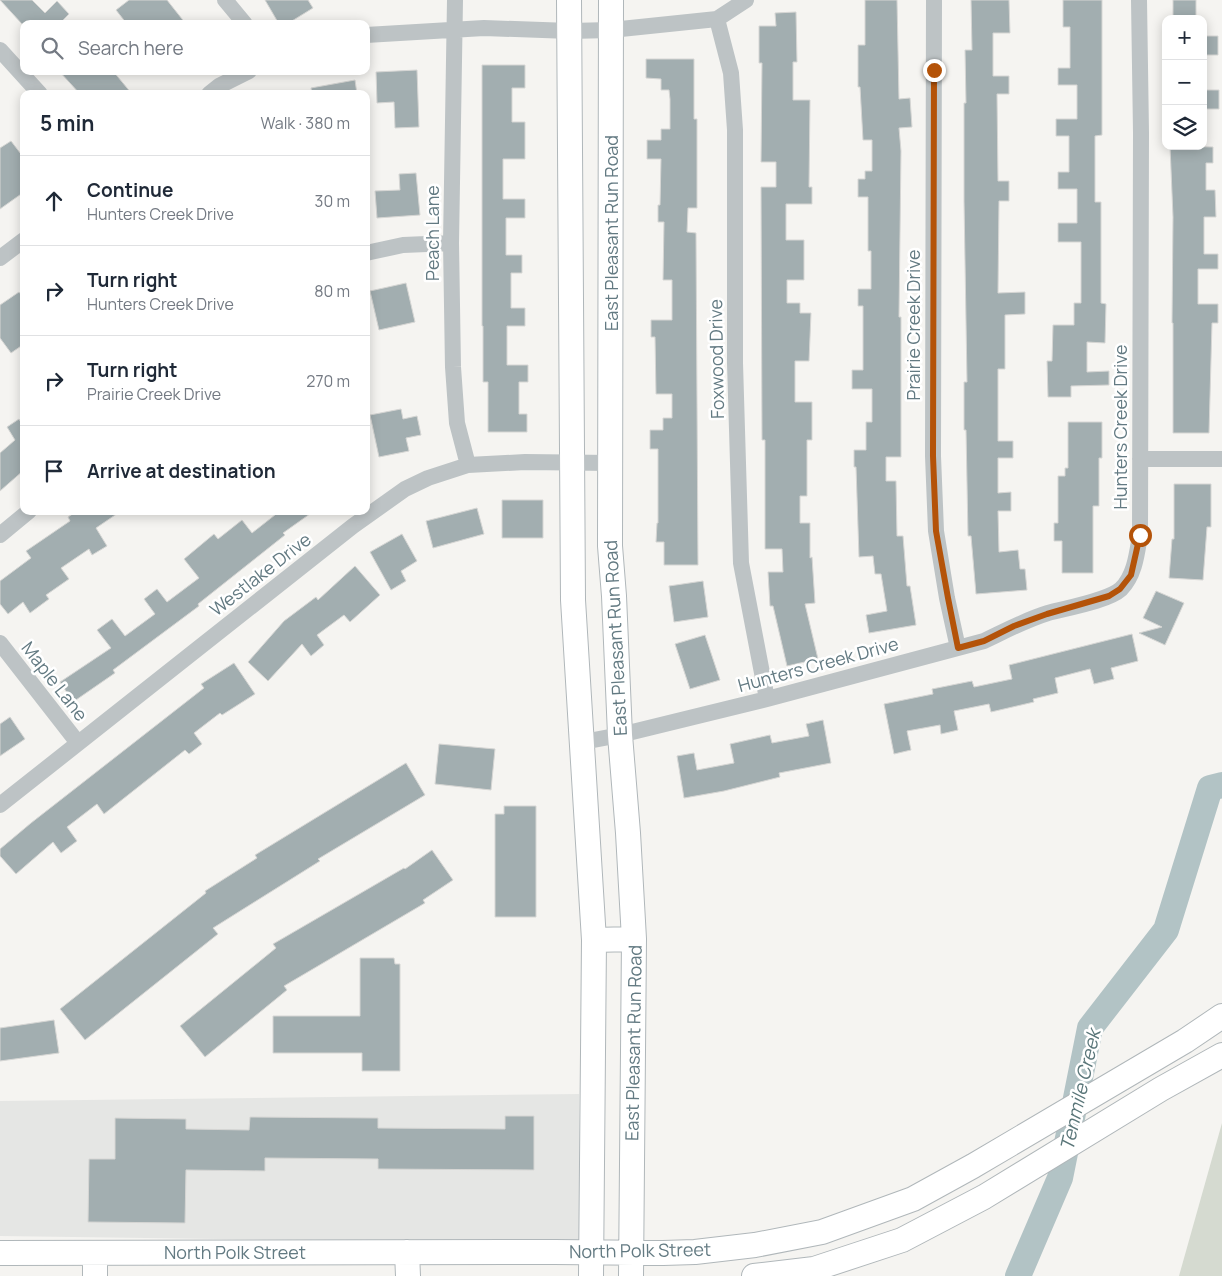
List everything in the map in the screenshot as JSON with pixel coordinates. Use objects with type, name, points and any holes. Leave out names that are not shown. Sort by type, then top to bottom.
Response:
[{"type":"main road","name":"East Pleasant Run Road","points":[[569,0],[573,600],[594,940],[591,1276]]},
{"type":"main road","name":"East Pleasant Run Road","points":[[611,0],[610,546],[620,736],[629,842],[634,939],[631,1264]]},
{"type":"main road","points":[[594,940],[634,939]]},
{"type":"main road","name":"North Polk Street","points":[[0,1253],[591,1252],[631,1264],[695,1252],[755,1245],[822,1232],[913,1199],[973,1166],[1185,1041],[1222,1016]]},
{"type":"main road","points":[[754,1276],[814,1269],[902,1240],[984,1197],[1161,1089],[1222,1055]]},
{"type":"main road","points":[[95,1252],[95,1276]]},
{"type":"main road","points":[[407,1252],[408,1276]]},
{"type":"street","points":[[225,0],[242,20]]},
{"type":"street","name":"Peach Lane","points":[[454,0],[451,243],[453,366],[456,423],[468,465]]},
{"type":"street","points":[[370,35],[484,28],[611,30],[717,19],[746,0]]},
{"type":"street","name":"Prairie Creek Drive","points":[[934,0],[933,456],[936,531],[958,648]]},
{"type":"street","name":"Hunters Creek Drive","points":[[583,742],[620,736],[767,699],[984,641],[1014,626],[1047,614],[1109,596],[1120,589],[1131,575],[1140,535],[1141,133],[1139,0]]},
{"type":"street","name":"Foxwood Drive","points":[[717,19],[731,73],[735,130],[735,363],[741,563],[767,699]]},
{"type":"street","points":[[0,50],[20,72]]},
{"type":"street","points":[[23,75],[36,90]]},
{"type":"street","points":[[214,90],[241,75]]},
{"type":"street","points":[[0,258],[20,243]]},
{"type":"street","points":[[370,252],[403,245],[451,243]]},
{"type":"street","points":[[1140,459],[1222,459]]},
{"type":"street","name":"Westlake Drive","points":[[370,514],[405,489],[421,481],[468,465],[525,462],[611,463]]},
{"type":"street","points":[[0,535],[24,515]]},
{"type":"street","name":"Westlake Drive","points":[[0,805],[369,515]]},
{"type":"street","name":"Maple Lane","points":[[0,643],[78,743]]},
{"type":"shaded area","points":[[579,1094],[579,1244],[0,1236],[0,1101]]},
{"type":"shaded area","points":[[1222,1123],[1222,1276],[1179,1276]]},
{"type":"building","points":[[0,0],[32,0],[45,13],[57,1],[69,14],[63,20],[20,20],[20,22]]},
{"type":"building","points":[[129,0],[167,0],[183,20],[124,20],[116,10]]},
{"type":"building","points":[[265,0],[308,0],[313,8],[294,20],[277,20]]},
{"type":"building","points":[[865,0],[897,0],[899,99],[910,98],[912,127],[899,128],[901,151],[899,317],[901,317],[901,457],[886,457],[886,481],[896,481],[897,536],[903,536],[907,586],[910,586],[916,625],[869,633],[866,615],[887,611],[881,574],[875,574],[873,556],[859,557],[856,467],[854,467],[854,450],[866,450],[866,422],[872,422],[872,389],[852,389],[852,370],[863,370],[863,306],[858,306],[858,289],[871,289],[871,251],[868,251],[868,197],[858,197],[858,179],[865,179],[865,171],[872,171],[872,140],[863,140],[860,87],[858,87],[858,45],[865,45]]},
{"type":"building","points":[[971,0],[1009,0],[1010,33],[993,33],[993,76],[1009,76],[1009,94],[997,94],[998,181],[1009,181],[1009,201],[999,201],[998,293],[1025,292],[1025,314],[1005,315],[1005,369],[998,369],[998,441],[1013,441],[1013,458],[998,458],[998,493],[1011,492],[1011,511],[998,511],[999,552],[1018,550],[1020,569],[1025,569],[1027,590],[976,594],[971,536],[968,536],[966,430],[964,430],[964,382],[967,382],[964,103],[966,103],[965,50],[972,50]]},
{"type":"building","points":[[1063,0],[1102,0],[1102,135],[1095,136],[1095,202],[1101,202],[1101,303],[1106,304],[1105,343],[1087,342],[1087,372],[1109,371],[1109,385],[1071,386],[1071,397],[1048,397],[1047,361],[1052,361],[1053,325],[1074,325],[1074,303],[1081,303],[1081,242],[1058,242],[1058,223],[1077,223],[1077,189],[1058,189],[1058,172],[1069,172],[1069,136],[1056,136],[1056,119],[1077,119],[1077,85],[1058,85],[1058,68],[1070,68],[1070,27],[1063,27]]},
{"type":"building","points":[[1173,0],[1196,0],[1196,15],[1173,15]]},
{"type":"building","points":[[796,12],[797,62],[793,62],[793,100],[810,100],[809,187],[812,187],[812,204],[786,204],[786,240],[804,240],[804,280],[787,280],[787,303],[800,303],[800,313],[811,313],[809,361],[795,361],[795,402],[812,402],[812,440],[807,440],[807,496],[800,496],[800,523],[810,523],[810,558],[812,557],[815,603],[805,604],[818,659],[787,666],[773,606],[770,606],[768,572],[783,572],[782,549],[765,549],[765,440],[762,440],[761,187],[776,187],[776,162],[761,162],[762,63],[759,63],[759,26],[776,26],[775,13]]},
{"type":"building","points":[[1207,36],[1218,36],[1218,55],[1207,55]]},
{"type":"building","points":[[646,59],[694,59],[694,119],[697,119],[697,208],[688,208],[687,232],[696,233],[698,565],[664,565],[664,542],[656,542],[658,523],[658,449],[650,449],[650,430],[663,430],[663,418],[672,418],[672,394],[656,394],[655,337],[651,337],[651,320],[672,320],[672,280],[663,280],[664,222],[658,222],[661,159],[647,159],[647,140],[661,140],[661,129],[670,129],[670,99],[669,90],[661,90],[661,79],[646,78]]},
{"type":"building","points":[[482,65],[525,65],[525,88],[512,88],[512,122],[525,122],[525,159],[503,159],[503,199],[525,199],[525,218],[506,218],[506,255],[522,255],[522,273],[511,273],[511,308],[525,308],[525,326],[507,326],[507,365],[528,365],[528,382],[519,382],[519,414],[527,414],[527,432],[488,432],[488,382],[483,382],[482,326]]},
{"type":"building","points":[[417,70],[419,127],[395,128],[394,102],[377,103],[376,72]]},
{"type":"building","points":[[63,75],[116,75],[129,90],[76,90]]},
{"type":"building","points":[[355,80],[356,90],[311,90],[311,88]]},
{"type":"building","points":[[1207,90],[1219,90],[1219,109],[1207,109]]},
{"type":"building","points":[[11,141],[20,153],[20,195],[0,209],[0,148]]},
{"type":"building","points":[[1207,147],[1213,147],[1213,163],[1206,163],[1206,190],[1215,190],[1216,217],[1204,217],[1204,254],[1218,254],[1218,269],[1198,269],[1198,304],[1218,304],[1218,323],[1212,323],[1209,433],[1173,433],[1173,217],[1170,150],[1207,150]]},
{"type":"building","points":[[416,173],[420,215],[377,218],[375,191],[400,190],[399,174]]},
{"type":"building","points":[[406,283],[415,322],[379,330],[370,291]]},
{"type":"building","points":[[19,292],[20,293],[20,347],[11,353],[0,338],[0,305]]},
{"type":"building","points":[[401,409],[403,419],[417,416],[421,435],[406,438],[409,451],[379,457],[370,415]]},
{"type":"building","points":[[19,419],[20,421],[20,474],[0,491],[0,453],[15,440],[7,427]]},
{"type":"building","points":[[1068,422],[1102,422],[1102,458],[1099,458],[1099,506],[1093,506],[1093,573],[1062,573],[1062,541],[1054,541],[1054,523],[1058,523],[1058,476],[1065,476],[1065,468],[1068,468]]},
{"type":"building","points":[[1174,484],[1211,484],[1211,527],[1207,527],[1203,580],[1169,578],[1172,539],[1174,539]]},
{"type":"building","points":[[502,500],[543,500],[543,538],[502,538]]},
{"type":"building","points":[[477,508],[484,534],[433,548],[426,521]]},
{"type":"building","points":[[71,515],[115,515],[96,528],[107,546],[92,555],[89,549],[61,568],[69,579],[46,595],[49,599],[30,613],[23,602],[8,614],[0,604],[0,581],[31,558],[26,551],[70,521],[68,517]]},
{"type":"building","points":[[275,515],[308,515],[283,533],[285,535],[198,604],[199,606],[113,670],[115,673],[73,702],[60,682],[111,648],[97,630],[112,619],[125,636],[155,614],[144,599],[157,589],[167,602],[199,578],[184,559],[214,534],[218,539],[242,520],[252,533]]},
{"type":"building","points":[[402,534],[417,561],[401,571],[406,581],[391,590],[370,552]]},
{"type":"building","points":[[355,566],[380,595],[350,622],[344,615],[317,635],[324,645],[311,656],[302,644],[268,681],[248,662],[284,621],[316,597],[318,600]]},
{"type":"building","points":[[703,581],[708,617],[674,622],[669,586]]},
{"type":"building","points":[[1156,591],[1184,603],[1165,645],[1139,633],[1162,627],[1143,618]]},
{"type":"building","points":[[1132,634],[1138,661],[1111,668],[1114,679],[1094,684],[1090,669],[1055,678],[1058,693],[1033,699],[1034,702],[991,712],[989,704],[954,711],[958,730],[941,734],[940,725],[907,731],[911,750],[894,754],[884,704],[933,694],[932,689],[972,681],[974,687],[1012,679],[1009,665]]},
{"type":"building","points":[[705,635],[720,680],[690,689],[675,644]]},
{"type":"building","points":[[234,663],[255,694],[222,715],[220,713],[194,733],[202,744],[189,754],[185,750],[104,814],[97,804],[67,827],[77,841],[61,853],[53,842],[16,874],[0,856],[0,849],[204,688],[201,684]]},
{"type":"building","points":[[10,717],[25,739],[0,756],[0,724]]},
{"type":"building","points":[[823,720],[831,763],[779,773],[780,777],[724,791],[684,798],[677,756],[694,753],[697,770],[734,763],[730,744],[770,735],[772,743],[809,736],[806,724]]},
{"type":"building","points":[[439,744],[495,749],[491,790],[435,784]]},
{"type":"building","points":[[406,763],[425,795],[318,859],[320,861],[213,928],[218,934],[85,1040],[60,1009],[206,893],[205,891],[257,858],[255,855]]},
{"type":"building","points":[[504,806],[536,806],[536,917],[495,917],[495,814],[504,814]]},
{"type":"building","points":[[432,850],[453,880],[423,900],[425,903],[284,986],[287,990],[205,1057],[180,1026],[276,948],[273,944],[405,869]]},
{"type":"building","points":[[360,958],[394,958],[395,964],[400,964],[400,1071],[362,1071],[362,1053],[273,1053],[273,1016],[360,1016]]},
{"type":"building","points":[[54,1020],[59,1053],[0,1061],[0,1028]]},
{"type":"building","points":[[505,1116],[534,1116],[534,1170],[378,1169],[378,1159],[265,1158],[265,1171],[186,1170],[185,1223],[88,1222],[89,1159],[115,1159],[115,1118],[186,1119],[186,1129],[249,1130],[250,1117],[378,1118],[378,1128],[505,1129]]},
{"type":"waterway","name":"Tenmile Creek","points":[[1018,1276],[1060,1178],[1090,1028],[1166,930],[1210,788],[1222,785]]},
{"type":"route","points":[[934,70],[932,234],[933,456],[936,531],[958,648],[984,641],[1014,626],[1047,614],[1109,596],[1120,589],[1131,575],[1140,535]]}]
